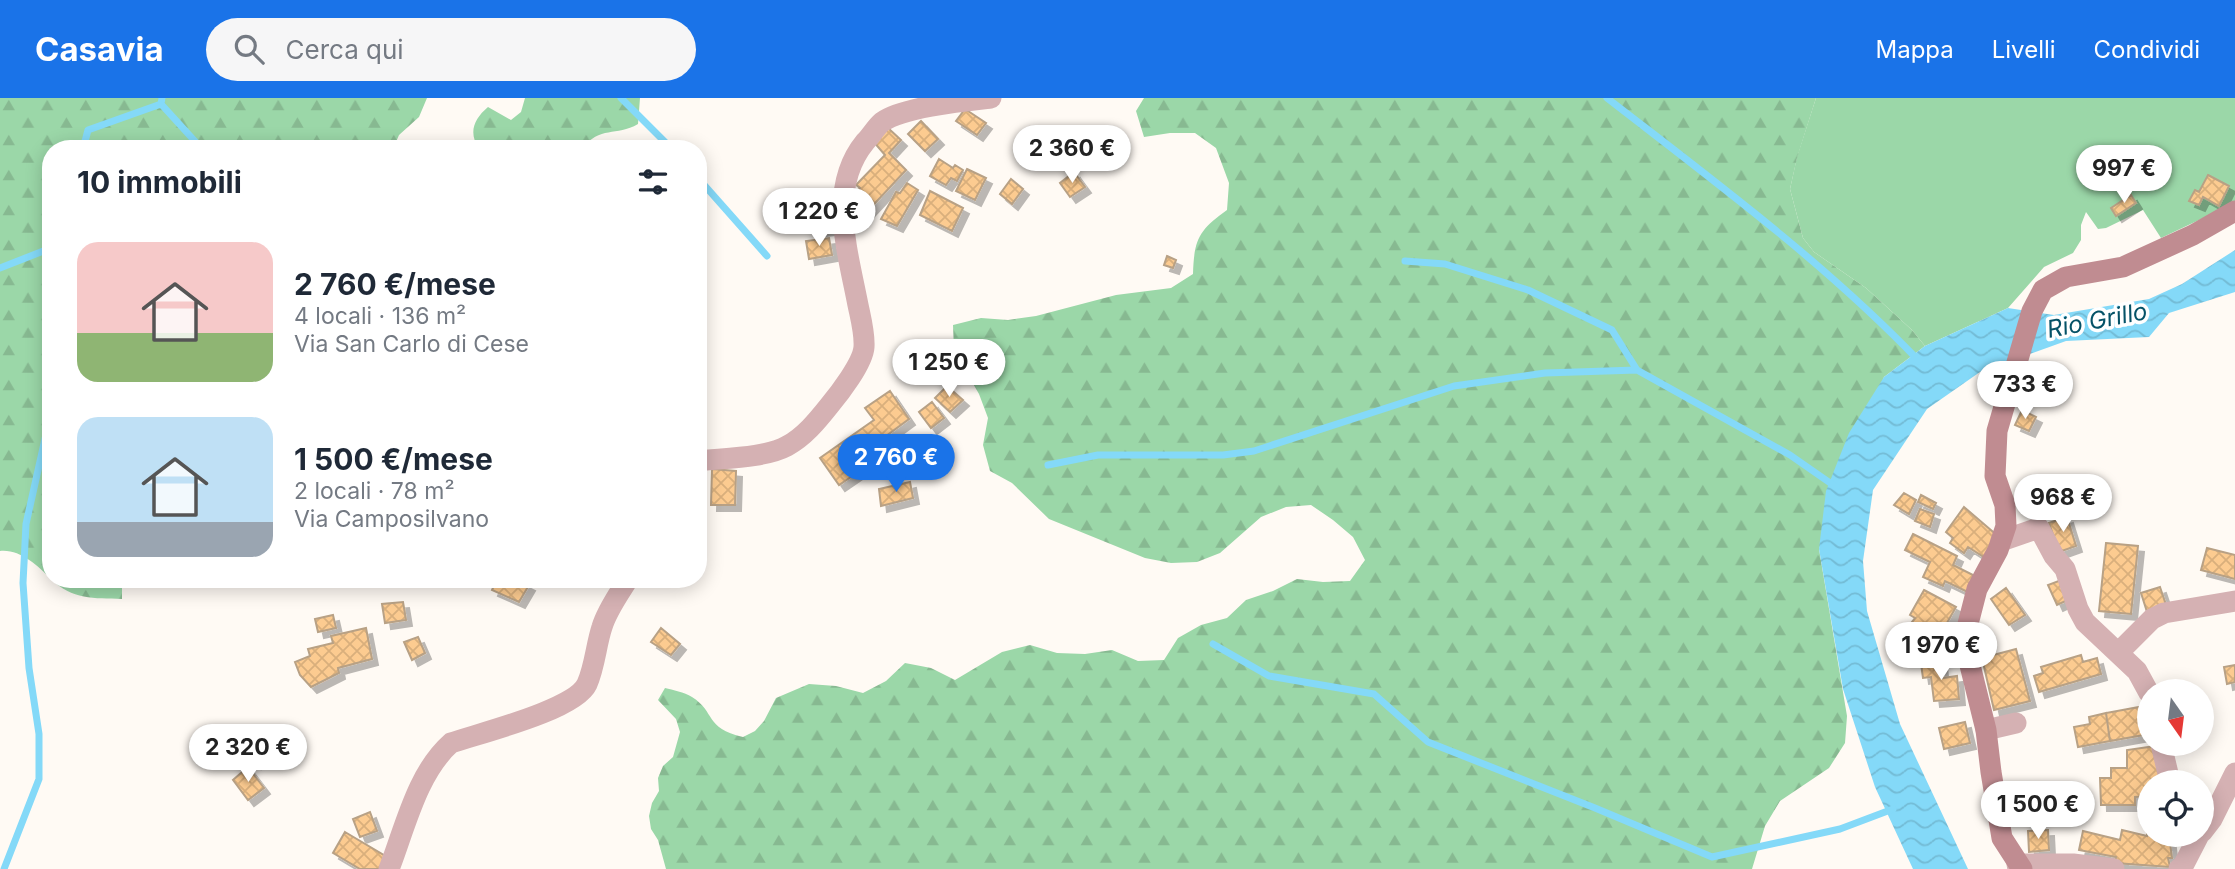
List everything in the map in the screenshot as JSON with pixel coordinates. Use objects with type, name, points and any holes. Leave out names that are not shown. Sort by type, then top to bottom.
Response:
[{"type":"street","points":[[707,460],[787,447],[811,428],[841,391],[864,350],[844,220],[843,197],[846,178],[860,149],[882,122],[944,103],[991,98]]},
{"type":"street","points":[[2114,869],[2073,864],[2019,867],[2002,838],[1986,730],[1967,653],[1968,624],[1977,589],[2000,546],[2006,526],[2004,505],[1995,477],[1997,431],[2032,311],[2043,290],[2066,277],[2123,267],[2193,235],[2235,211]]},
{"type":"street","points":[[2000,546],[2039,528],[2054,556],[2065,569],[2085,622],[2119,652],[2141,679]]},
{"type":"street","points":[[389,869],[417,796],[437,755],[451,743],[555,709],[578,696],[586,686],[603,624],[623,588]]},
{"type":"street","points":[[2119,652],[2152,619],[2164,613],[2235,601]]},
{"type":"street","points":[[1986,730],[2016,723]]},
{"type":"street","points":[[2214,815],[2235,773]]},
{"type":"street","points":[[2179,869],[2192,847]]},
{"type":"green space","points":[[0,98],[427,98],[419,117],[397,140],[42,140],[42,571],[21,555],[0,551]]},
{"type":"green space","points":[[525,98],[640,98],[638,124],[602,134],[591,140],[475,140],[474,126],[488,107],[511,120],[521,112]]},
{"type":"green space","points":[[1144,98],[1816,98],[1790,189],[1803,238],[1814,252],[1866,288],[1912,330],[1925,346],[1884,377],[1819,549],[1847,716],[1845,743],[1829,768],[1780,801],[1765,826],[1752,869],[666,869],[649,816],[659,791],[658,778],[663,766],[673,757],[680,732],[676,719],[658,700],[665,688],[692,697],[722,729],[743,737],[755,731],[764,721],[776,698],[809,684],[836,686],[863,693],[886,681],[905,663],[931,668],[955,680],[1002,652],[1030,645],[1057,653],[1085,654],[1112,650],[1138,661],[1164,660],[1178,638],[1201,625],[1227,618],[1246,600],[1297,579],[1350,581],[1365,560],[1353,537],[1311,505],[1286,507],[1261,517],[1220,553],[1197,562],[1171,563],[1145,558],[1049,519],[1012,483],[990,471],[983,445],[988,418],[979,394],[954,350],[953,325],[981,318],[1008,320],[1036,316],[1116,295],[1171,288],[1193,274],[1200,236],[1227,210],[1229,183],[1216,148],[1195,133],[1144,137],[1136,111]]},
{"type":"green space","points":[[1816,98],[2235,98],[2235,203],[2161,238],[2143,210],[2106,228],[2098,229],[2086,212],[2081,225],[2081,240],[2073,253],[2044,267],[2008,308],[1925,346],[1912,330],[1866,288],[1814,252],[1803,238],[1790,189]]},
{"type":"green space","points":[[62,588],[122,588],[122,599],[93,598]]},
{"type":"water","name":"Rio Grillo","points":[[2235,250],[2235,292],[2169,313],[2149,337],[2066,341],[1980,372],[1927,409],[1873,490],[1863,561],[1867,611],[1900,724],[1968,869],[1913,869],[1875,787],[1843,689],[1819,549],[1826,491],[1849,433],[1884,377],[1925,346],[2008,308],[2054,315],[2149,299],[2182,284]]},
{"type":"building","points":[[965,109],[986,123],[977,135],[956,121]]},
{"type":"building","points":[[921,121],[938,139],[925,151],[908,134]]},
{"type":"building","points":[[887,127],[901,140],[889,153],[906,170],[865,214],[849,201],[860,188],[856,185],[885,155],[873,141]]},
{"type":"building","points":[[939,159],[953,168],[955,165],[963,170],[957,181],[951,178],[946,185],[930,176]]},
{"type":"building","points":[[967,169],[986,178],[975,200],[956,191]]},
{"type":"building","points":[[1074,172],[1085,187],[1070,197],[1060,183]]},
{"type":"building","points":[[2208,175],[2229,186],[2219,206],[2203,197],[2199,205],[2189,201],[2195,190],[2199,192]]},
{"type":"building","points":[[1011,179],[1023,189],[1012,204],[1000,194]]},
{"type":"building","points":[[907,183],[918,190],[897,226],[881,219],[896,192],[900,193]]},
{"type":"building","points":[[834,189],[838,228],[811,231],[808,211],[800,212],[797,193]]},
{"type":"building","points":[[930,191],[963,208],[952,231],[920,215]]},
{"type":"building","points":[[2131,195],[2136,203],[2116,216],[2111,208]]},
{"type":"building","points":[[829,238],[832,255],[809,259],[806,241]]},
{"type":"building","points":[[1167,256],[1176,260],[1173,268],[1164,265]]},
{"type":"building","points":[[947,386],[963,400],[950,412],[935,398]]},
{"type":"building","points":[[890,391],[909,419],[863,453],[867,458],[861,462],[864,468],[839,485],[820,458],[874,420],[865,408]]},
{"type":"building","points":[[932,402],[944,418],[931,428],[919,412]]},
{"type":"building","points":[[2022,410],[2036,417],[2029,431],[2015,425]]},
{"type":"building","points":[[712,469],[736,471],[735,505],[711,505]]},
{"type":"building","points":[[910,482],[913,498],[881,506],[879,489]]},
{"type":"building","points":[[1904,493],[1916,500],[1909,514],[1894,505]]},
{"type":"building","points":[[1921,495],[1936,503],[1933,509],[1918,502]]},
{"type":"building","points":[[1964,507],[1999,537],[1987,559],[1968,547],[1964,553],[1950,543],[1953,538],[1946,532]]},
{"type":"building","points":[[1920,509],[1934,514],[1930,527],[1915,521]]},
{"type":"building","points":[[2067,517],[2076,546],[2059,552],[2049,523]]},
{"type":"building","points":[[1913,534],[1957,556],[1953,565],[1977,577],[1972,594],[1945,581],[1943,586],[1923,577],[1930,562],[1905,550]]},
{"type":"building","points":[[2106,543],[2138,546],[2131,614],[2099,611]]},
{"type":"building","points":[[2207,548],[2235,555],[2235,579],[2201,570]]},
{"type":"building","points":[[2064,579],[2072,598],[2057,605],[2048,585]]},
{"type":"building","points":[[2160,587],[2166,605],[2147,612],[2141,593]]},
{"type":"building","points":[[493,588],[527,588],[519,602],[492,590]]},
{"type":"building","points":[[2006,588],[2025,615],[2009,625],[1991,599]]},
{"type":"building","points":[[1924,590],[1956,607],[1939,637],[1912,622],[1915,618],[1910,615]]},
{"type":"building","points":[[403,602],[406,620],[385,623],[382,604]]},
{"type":"building","points":[[333,615],[336,628],[318,632],[315,619]]},
{"type":"building","points":[[366,628],[372,659],[338,668],[339,673],[311,687],[300,675],[295,662],[310,656],[308,649],[333,643],[331,636]]},
{"type":"building","points":[[661,628],[680,644],[671,655],[651,642]]},
{"type":"building","points":[[418,637],[425,653],[412,660],[404,642]]},
{"type":"building","points":[[2016,649],[2030,701],[1994,710],[1982,658]]},
{"type":"building","points":[[2081,655],[2083,662],[2097,658],[2101,674],[2039,692],[2034,676],[2043,673],[2041,667]]},
{"type":"building","points":[[1941,662],[1943,678],[1957,676],[1959,699],[1934,701],[1931,677],[1923,678],[1921,664]]},
{"type":"building","points":[[2235,665],[2235,682],[2227,684],[2224,667]]},
{"type":"building","points":[[2137,707],[2137,736],[2110,741],[2106,713]]},
{"type":"building","points":[[2106,713],[2110,741],[2078,747],[2074,727],[2090,724],[2089,717]]},
{"type":"building","points":[[1965,722],[1970,743],[1944,749],[1939,728]]},
{"type":"building","points":[[245,737],[265,749],[255,763],[236,750]]},
{"type":"building","points":[[2137,749],[2137,756],[2157,756],[2159,770],[2137,770],[2135,805],[2101,805],[2100,778],[2111,778],[2111,768],[2127,768],[2127,750]]},
{"type":"building","points":[[248,767],[264,788],[248,800],[233,780]]},
{"type":"building","points":[[370,812],[377,831],[360,837],[353,819]]},
{"type":"building","points":[[2048,830],[2049,850],[2029,852],[2028,831]]},
{"type":"building","points":[[2122,830],[2137,834],[2137,847],[2171,847],[2172,858],[2168,858],[2170,867],[2115,863],[2116,857],[2079,850],[2083,831],[2120,840]]},
{"type":"building","points":[[345,832],[387,857],[382,869],[360,869],[333,853]]},
{"type":"waterway","points":[[85,140],[88,130],[161,104],[162,98]]},
{"type":"waterway","points":[[621,98],[663,140]]},
{"type":"waterway","points":[[1607,98],[1807,257],[1846,290],[1919,361]]},
{"type":"waterway","points":[[161,104],[194,140]]},
{"type":"waterway","points":[[707,188],[767,256]]},
{"type":"waterway","points":[[0,268],[42,252]]},
{"type":"waterway","points":[[1405,261],[1445,264],[1528,290],[1612,330],[1637,370]]},
{"type":"waterway","points":[[1048,465],[1098,455],[1223,455],[1254,451],[1454,386],[1545,373],[1637,370],[1790,455],[1836,487]]},
{"type":"waterway","points":[[4,869],[39,779],[39,734],[29,668],[23,583],[26,524],[42,452]]},
{"type":"waterway","points":[[1213,644],[1269,676],[1374,694],[1428,742],[1712,857],[1840,829],[1893,809]]}]
